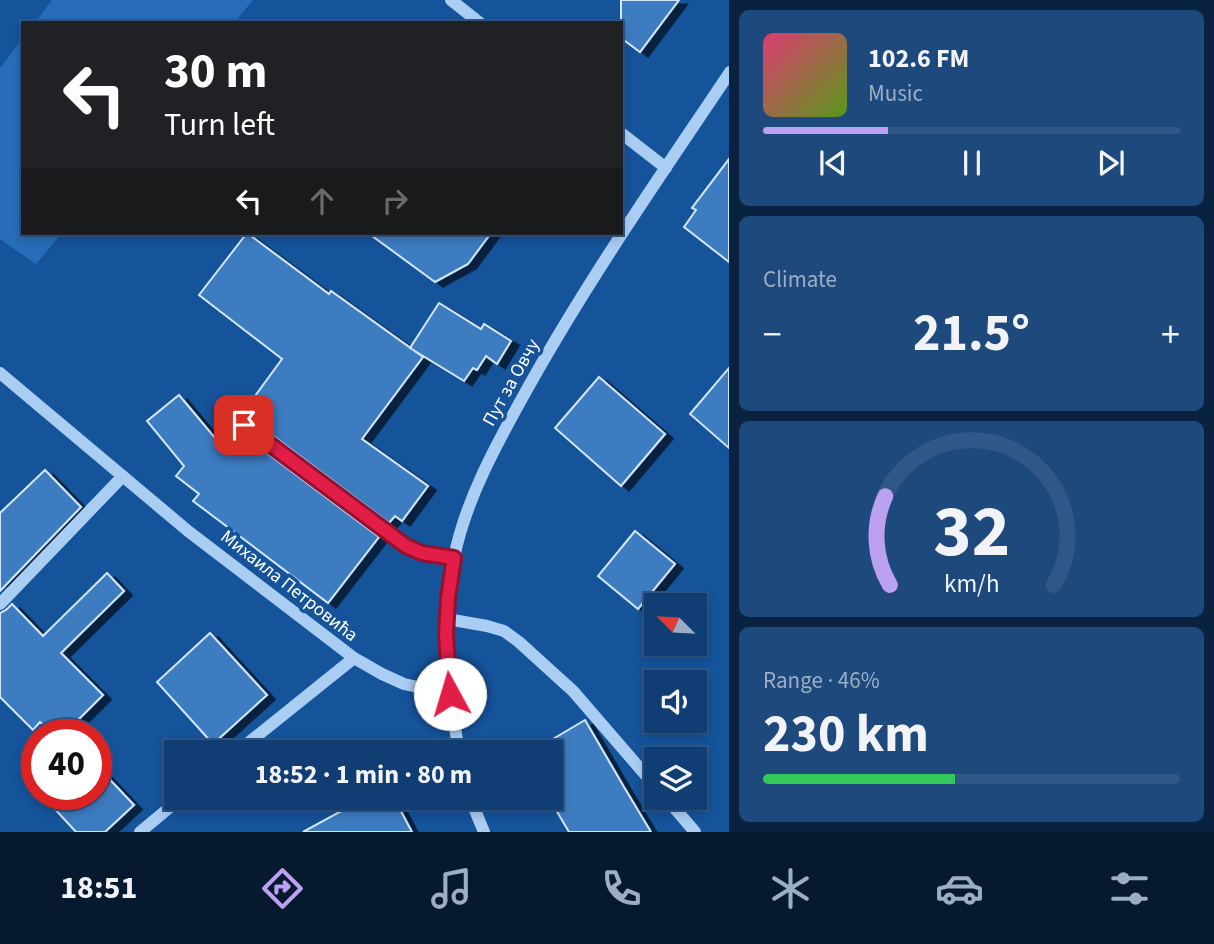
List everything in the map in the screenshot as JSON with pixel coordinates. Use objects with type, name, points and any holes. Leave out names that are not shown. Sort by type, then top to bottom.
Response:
[{"type":"street","points":[[451,0],[477,21]]},
{"type":"street","name":"Пут за Овчу","points":[[457,740],[446,659],[447,620],[454,558],[475,491],[500,437],[548,353],[729,72]]},
{"type":"street","points":[[623,135],[666,168]]},
{"type":"street","name":"Михаила Петровића","points":[[0,373],[188,531],[354,658],[404,684],[450,694]]},
{"type":"street","points":[[244,425],[406,546],[422,553],[454,558]]},
{"type":"street","points":[[0,604],[123,476]]},
{"type":"street","points":[[447,620],[504,631],[519,642],[573,691],[644,773]]},
{"type":"street","points":[[252,740],[354,658]]},
{"type":"street","points":[[140,832],[167,810]]},
{"type":"street","points":[[475,810],[484,832]]},
{"type":"street","points":[[676,810],[695,832]]},
{"type":"shaded area","points":[[52,0],[253,0],[236,21],[36,21]]},
{"type":"shaded area","points":[[21,41],[21,235],[60,235],[36,264],[0,239],[0,68]]},
{"type":"building","points":[[621,0],[679,0],[640,52],[623,39]]},
{"type":"building","points":[[729,159],[729,262],[684,227],[696,210],[692,208]]},
{"type":"building","points":[[245,235],[250,235],[329,294],[331,291],[423,357],[362,439],[428,486],[402,521],[395,516],[389,523],[249,418],[239,418],[282,359],[199,295]]},
{"type":"building","points":[[371,235],[490,235],[468,264],[435,282]]},
{"type":"building","points":[[439,303],[481,329],[484,324],[511,341],[497,364],[486,356],[477,370],[473,368],[464,381],[410,348]]},
{"type":"building","points":[[729,368],[729,448],[690,414]]},
{"type":"building","points":[[599,377],[665,434],[621,486],[555,428]]},
{"type":"building","points":[[179,395],[220,444],[236,422],[239,432],[379,537],[328,603],[193,501],[199,494],[176,476],[184,466],[147,421]]},
{"type":"building","points":[[45,470],[81,507],[0,591],[0,513]]},
{"type":"building","points":[[635,531],[675,564],[651,593],[644,593],[644,602],[638,609],[598,576]]},
{"type":"building","points":[[107,573],[124,591],[61,653],[103,695],[79,719],[22,719],[0,697],[0,613],[12,604],[43,636]]},
{"type":"building","points":[[210,633],[267,695],[217,740],[209,740],[157,682]]},
{"type":"building","points":[[585,720],[651,832],[569,832],[556,810],[563,810],[563,740],[551,740]]},
{"type":"building","points":[[112,782],[134,805],[105,832],[76,832],[56,810],[112,810]]},
{"type":"building","points":[[343,810],[400,810],[412,832],[303,832]]},
{"type":"route","points":[[244,425],[406,546],[422,553],[454,558],[446,635],[450,694]]}]
